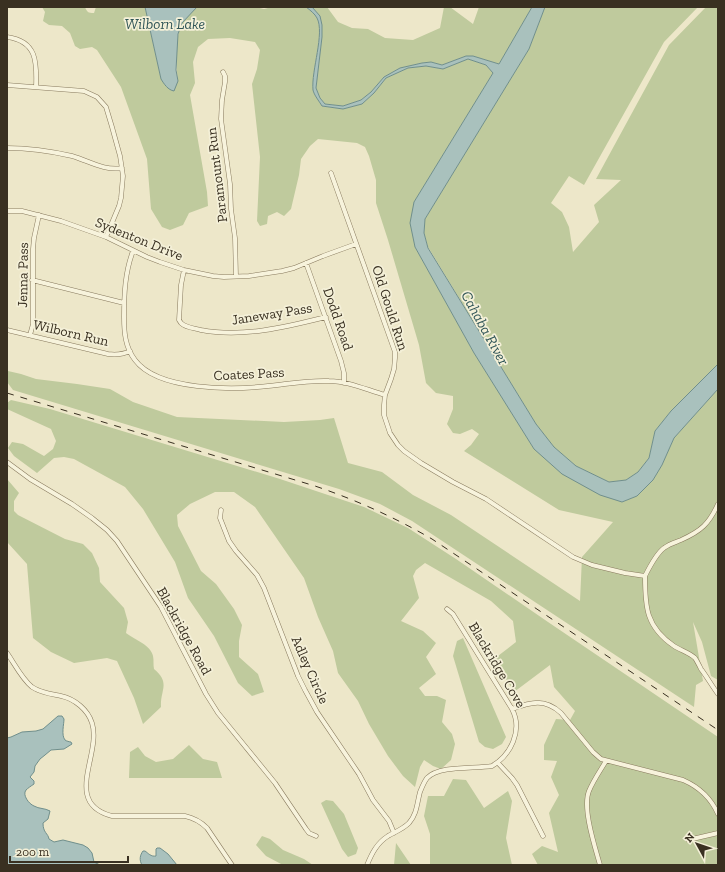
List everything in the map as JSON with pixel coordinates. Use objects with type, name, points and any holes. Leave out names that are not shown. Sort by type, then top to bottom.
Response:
[{"type":"street","points":[[7,37],[23,42],[32,51],[36,62],[36,87]]},
{"type":"street","name":"Paramount Run","points":[[223,72],[225,82],[221,119],[230,184],[231,209],[235,238],[236,276]]},
{"type":"street","points":[[7,85],[84,92],[93,95],[106,107],[120,156],[123,176],[119,206],[106,237]]},
{"type":"street","points":[[7,148],[53,152],[80,158],[105,168],[122,168]]},
{"type":"street","name":"Old Gould Run","points":[[331,173],[395,352],[396,358],[394,369],[385,395],[384,415],[390,433],[398,445],[421,463],[486,499],[574,557],[592,565],[645,576]]},
{"type":"street","name":"Sydenton Drive","points":[[7,212],[22,211],[83,228],[160,262],[184,270],[213,276],[264,274],[282,271],[294,268],[356,244]]},
{"type":"street","name":"Jenna Pass","points":[[30,335],[32,324],[33,249],[34,238],[40,215]]},
{"type":"street","name":"Coates Pass","points":[[133,251],[128,265],[124,303],[124,328],[130,351],[139,365],[147,371],[156,376],[175,382],[205,387],[250,387],[313,381],[330,381],[344,383],[385,395]]},
{"type":"street","name":"Dodd Road","points":[[306,263],[326,317],[344,373],[344,383]]},
{"type":"street","name":"Janeway Pass","points":[[184,270],[181,285],[180,323],[188,327],[219,332],[246,332],[287,326],[326,317]]},
{"type":"street","points":[[32,280],[124,303]]},
{"type":"street","name":"Wilborn Run","points":[[7,330],[108,354],[117,355],[130,351]]},
{"type":"street","name":"Blackridge Road","points":[[7,462],[30,479],[100,523],[112,535],[161,607],[206,694],[218,713],[275,783],[309,833],[316,836]]},
{"type":"street","points":[[718,504],[714,513],[704,526],[695,534],[663,548],[650,566],[645,576],[647,612],[657,632],[673,645],[695,658],[718,694]]},
{"type":"street","name":"Adley Circle","points":[[221,510],[220,518],[232,546],[257,575],[264,588],[304,690],[359,774],[372,800],[389,821],[394,833]]},
{"type":"street","name":"Blackridge Cove","points":[[447,609],[453,614],[515,714],[517,722],[514,738],[505,756],[498,763]]},
{"type":"street","points":[[7,653],[24,678],[33,687],[43,693],[62,696],[74,701],[80,705],[89,717],[92,723],[94,742],[87,774],[86,789],[90,801],[96,808],[101,812],[112,816],[185,816],[194,819],[207,828],[232,865]]},
{"type":"street","points":[[512,709],[527,704],[537,703],[544,703],[556,709],[592,752],[601,759],[683,780],[693,785],[708,798],[716,808],[718,814]]},
{"type":"street","points":[[600,865],[587,813],[587,803],[589,792],[606,761]]},
{"type":"street","points":[[367,865],[379,843],[402,829],[412,818],[417,808],[418,799],[426,779],[436,772],[453,768],[486,767],[498,763],[518,785],[543,836]]},
{"type":"street","points":[[688,840],[718,833]]},
{"type":"green space","points":[[42,7],[85,7],[88,12],[94,13],[96,7],[145,7],[161,79],[178,81],[178,35],[182,23],[197,7],[255,7],[264,9],[272,7],[306,7],[317,18],[319,25],[319,42],[313,82],[315,96],[322,106],[343,109],[362,104],[374,93],[386,78],[408,68],[426,66],[443,69],[468,59],[486,65],[493,73],[414,202],[415,247],[474,353],[534,449],[622,502],[637,496],[653,480],[662,465],[674,438],[718,389],[718,680],[711,676],[702,642],[693,622],[703,681],[696,685],[694,707],[412,521],[380,504],[339,489],[13,390],[7,382],[8,371],[36,379],[110,389],[133,402],[177,417],[284,422],[334,418],[348,463],[382,472],[413,495],[451,515],[580,601],[582,557],[613,522],[559,510],[464,451],[471,445],[479,434],[472,429],[460,434],[453,433],[447,424],[453,409],[453,396],[436,393],[426,383],[419,345],[376,203],[376,180],[365,147],[357,143],[318,139],[310,146],[301,159],[291,209],[284,216],[277,212],[268,216],[267,224],[260,226],[257,221],[260,157],[252,84],[257,69],[260,50],[255,42],[230,38],[208,39],[198,47],[193,62],[195,83],[190,95],[207,192],[208,206],[189,213],[183,225],[170,230],[162,227],[151,209],[147,159],[121,87],[97,50],[92,47],[80,49],[75,46],[70,33],[62,26],[49,25],[43,21],[45,12]]},
{"type":"green space","points":[[312,7],[327,7],[338,22],[352,28],[368,29],[385,38],[413,40],[440,28],[444,7],[450,7],[473,24],[479,7],[532,7],[499,64],[473,56],[466,56],[442,65],[431,62],[400,68],[384,77],[371,92],[361,100],[343,106],[325,104],[320,98],[316,88],[322,25]]},
{"type":"green space","points":[[545,7],[698,7],[664,42],[584,185],[569,176],[551,203],[562,212],[569,227],[573,252],[599,222],[594,205],[621,180],[596,179],[669,45],[706,7],[718,7],[718,364],[671,411],[655,431],[649,458],[638,472],[626,480],[609,482],[576,466],[554,447],[536,424],[428,247],[424,233],[425,219],[529,49]]},
{"type":"green space","points":[[11,400],[50,409],[280,479],[364,507],[408,528],[456,559],[718,737],[718,865],[538,865],[532,854],[542,846],[558,852],[549,813],[559,795],[551,777],[557,761],[544,760],[544,745],[556,719],[570,720],[575,711],[554,687],[550,665],[514,692],[494,659],[516,642],[513,621],[491,601],[425,563],[416,570],[413,576],[419,598],[401,621],[423,631],[436,643],[426,657],[436,674],[419,688],[425,696],[437,696],[446,700],[442,722],[452,734],[455,744],[451,760],[441,769],[424,760],[420,767],[415,787],[403,776],[388,756],[369,724],[358,701],[338,673],[333,651],[318,617],[304,578],[255,507],[234,492],[215,492],[190,504],[177,515],[178,526],[201,571],[216,584],[234,609],[242,625],[239,641],[239,657],[258,674],[264,692],[252,696],[238,683],[214,636],[188,598],[175,562],[143,509],[125,487],[74,459],[64,457],[54,458],[37,473],[14,456],[8,448],[12,442],[23,444],[44,456],[53,449],[56,441],[51,429],[7,409],[7,403]]},
{"type":"green space","points":[[7,479],[19,493],[14,501],[14,511],[18,515],[65,539],[83,544],[92,553],[99,568],[100,582],[124,608],[128,622],[126,633],[146,646],[152,652],[154,669],[162,678],[164,687],[161,707],[143,724],[134,698],[117,661],[107,658],[74,663],[51,652],[33,638],[27,564],[7,542]]},
{"type":"green space","points":[[463,638],[506,737],[502,744],[493,749],[485,747],[479,742],[453,656],[457,641]]},
{"type":"green space","points":[[189,745],[203,759],[217,762],[222,778],[129,778],[130,752],[138,747],[145,756],[156,762],[173,759]]},
{"type":"green space","points":[[453,779],[466,780],[484,808],[508,791],[512,801],[506,838],[512,865],[425,865],[430,864],[430,834],[424,816],[428,796],[444,796]]},
{"type":"green space","points":[[326,800],[333,801],[344,814],[358,848],[356,854],[348,857],[342,849],[321,803]]},
{"type":"green space","points":[[262,836],[270,839],[283,850],[304,859],[313,865],[283,865],[266,856],[256,845]]},
{"type":"green space","points":[[396,843],[411,865],[394,865]]},
{"type":"water","name":"Wilborn Lake","points":[[145,7],[197,7],[182,23],[178,34],[176,70],[178,81],[174,91],[168,88],[161,79]]},
{"type":"water","points":[[306,7],[312,7],[320,16],[322,25],[316,88],[320,98],[325,104],[343,106],[361,100],[371,92],[384,77],[400,68],[431,62],[442,65],[466,56],[473,56],[499,64],[532,7],[545,7],[529,49],[425,219],[424,233],[428,248],[536,424],[554,447],[576,466],[609,482],[626,480],[638,472],[649,458],[655,431],[671,411],[718,364],[718,389],[674,438],[662,465],[653,480],[637,496],[622,502],[600,495],[562,474],[534,449],[474,353],[415,247],[410,223],[414,202],[493,73],[486,65],[468,59],[443,69],[426,66],[408,68],[386,78],[374,93],[362,104],[343,109],[322,106],[313,90],[319,42],[319,25],[317,18]]},
{"type":"water","points":[[58,716],[62,716],[64,719],[64,738],[72,744],[64,749],[51,750],[40,759],[30,777],[34,781],[34,784],[26,790],[25,797],[32,805],[50,811],[48,819],[43,823],[49,839],[54,842],[63,840],[83,845],[92,853],[94,862],[100,865],[7,865],[7,738],[22,732],[43,729]]},
{"type":"water","points":[[157,848],[160,848],[168,854],[177,865],[142,865],[140,858],[143,851],[156,856]]},
{"type":"railway","points":[[7,393],[315,486],[389,516],[432,539],[718,730]]},
{"type":"water label","name":"Cahaba River","points":[[485,328]]}]
